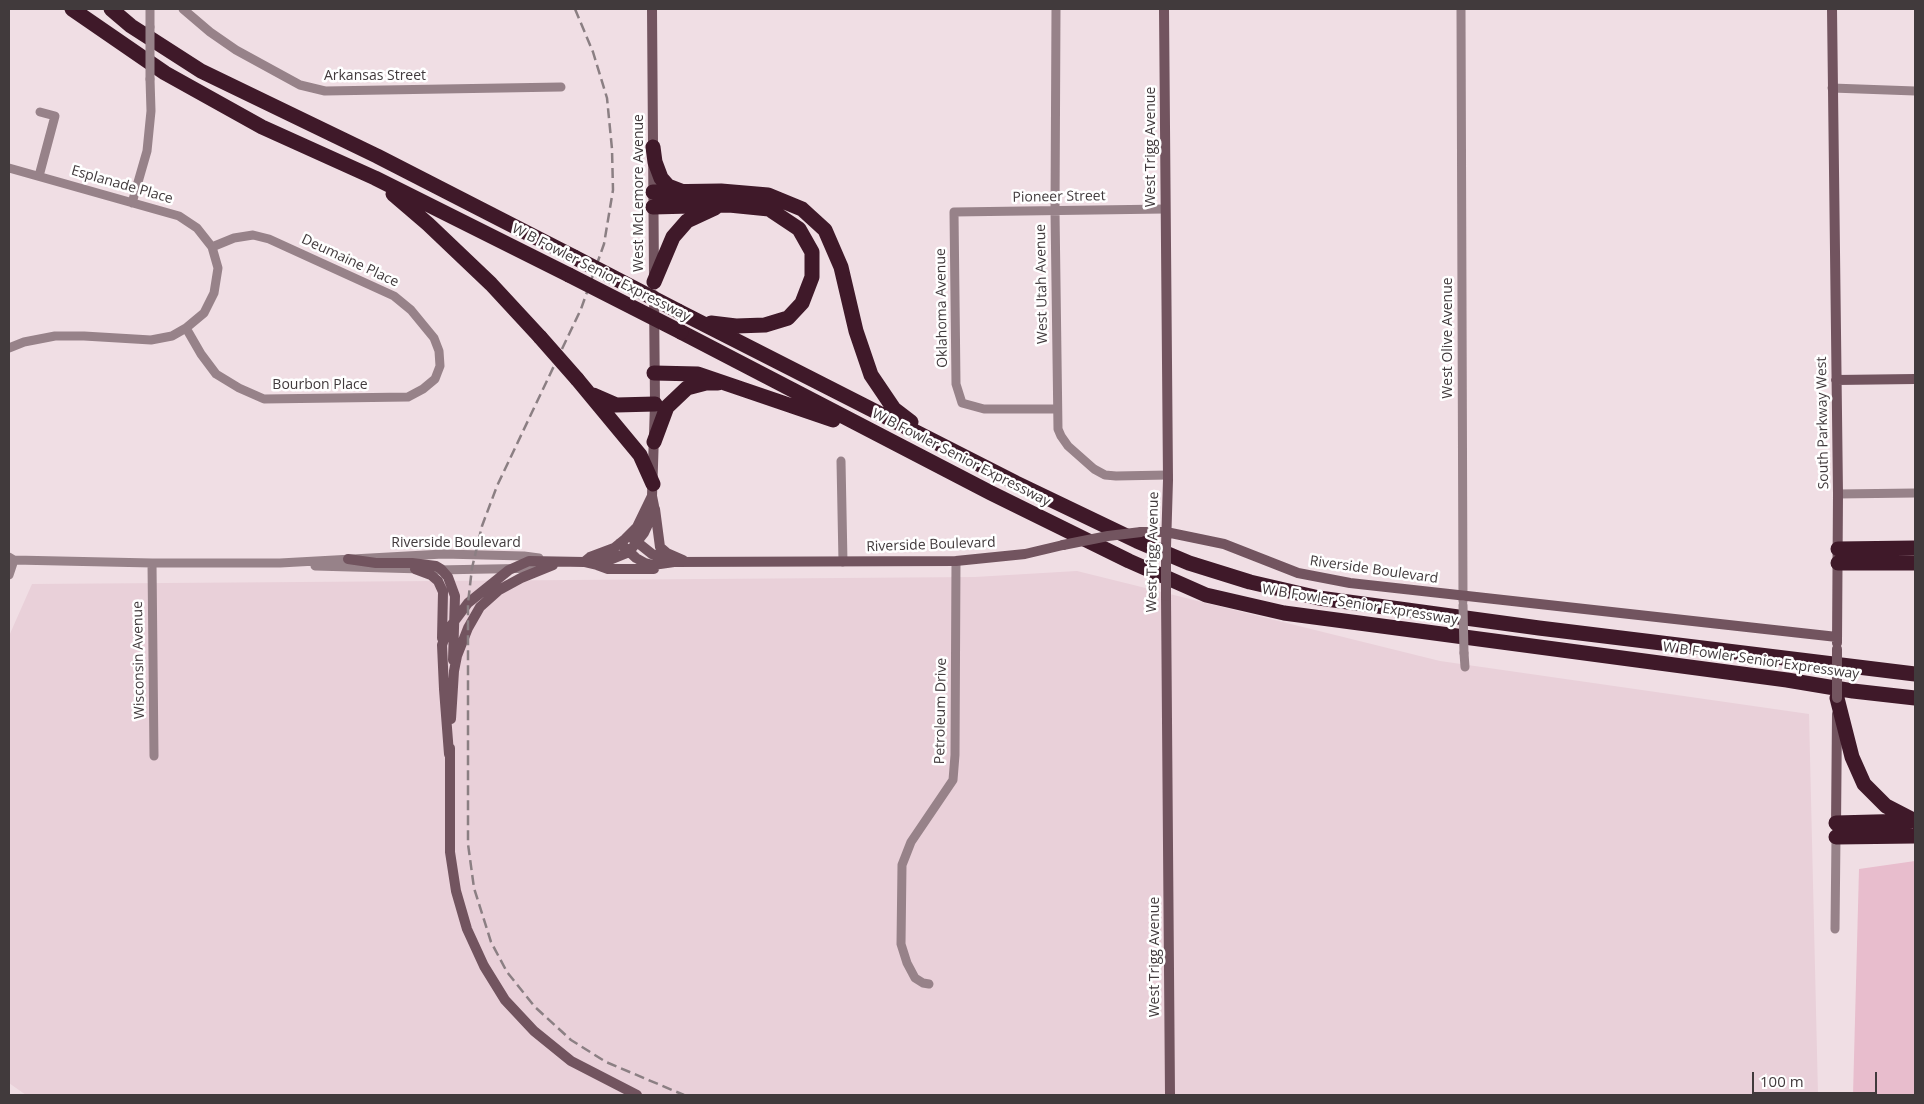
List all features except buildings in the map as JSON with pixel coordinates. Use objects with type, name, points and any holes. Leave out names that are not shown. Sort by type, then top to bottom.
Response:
[{"type":"highway","name":"W B Fowler Senior Expressway","points":[[72,9],[165,73],[262,127],[375,178],[569,275],[991,493],[1129,560],[1206,594],[1284,612],[1915,698]]},
{"type":"highway","name":"W B Fowler Senior Expressway","points":[[111,9],[131,26],[201,71],[377,156],[934,441],[1137,541],[1189,563],[1250,582],[1319,598],[1539,628],[1915,674]]},
{"type":"highway","points":[[653,147],[655,162],[661,178],[668,186],[682,192]]},
{"type":"highway","points":[[375,178],[428,224],[491,284],[590,392],[640,455],[653,495]]},
{"type":"highway","points":[[653,200],[682,192],[721,191],[768,195],[802,209],[825,230],[840,266],[856,331],[871,375],[894,409],[934,441]]},
{"type":"highway","points":[[653,200],[729,204],[769,209],[799,229],[812,252],[812,277],[802,303],[788,318],[765,325],[736,326],[698,321]]},
{"type":"highway","points":[[654,282],[673,237],[687,221],[707,210],[729,204]]},
{"type":"highway","points":[[654,373],[698,374],[882,436]]},
{"type":"highway","points":[[654,442],[668,407],[688,388],[706,382],[729,384]]},
{"type":"highway","points":[[590,392],[616,405],[655,404]]},
{"type":"highway","points":[[1838,556],[1915,548]]},
{"type":"highway","points":[[1838,556],[1915,563]]},
{"type":"highway","points":[[1883,671],[1915,667]]},
{"type":"highway","points":[[1885,695],[1915,709]]},
{"type":"highway","points":[[1837,698],[1852,758],[1864,784],[1886,806],[1915,821]]},
{"type":"highway","points":[[1836,830],[1915,821]]},
{"type":"highway","points":[[1836,830],[1915,836]]},
{"type":"street","points":[[132,203],[147,151],[151,111],[150,9]]},
{"type":"street","name":"Arkansas Street","points":[[183,9],[210,32],[236,50],[300,85],[325,91],[561,87]]},
{"type":"street","name":"West McLemore Avenue","points":[[629,552],[637,543],[651,518],[653,495],[655,404],[652,9]]},
{"type":"street","name":"West Utah Avenue","points":[[1056,9],[1055,211],[1057,409],[1061,436],[1068,446],[1094,469],[1105,475],[1168,475]]},
{"type":"street","name":"West Trigg Avenue","points":[[1164,9],[1170,1095]]},
{"type":"street","name":"West Olive Avenue","points":[[1461,9],[1463,600],[1465,666]]},
{"type":"street","name":"South Parkway West","points":[[1832,9],[1838,494],[1836,830]]},
{"type":"street","points":[[1832,88],[1915,91]]},
{"type":"street","points":[[39,176],[55,116],[40,112]]},
{"type":"street","name":"Esplanade Place","points":[[9,168],[179,216],[197,228],[212,247],[218,268],[214,293],[204,313],[186,328],[172,336],[151,340],[55,336],[24,342],[9,348]]},
{"type":"street","name":"Pioneer Street","points":[[954,212],[1165,209]]},
{"type":"street","name":"Oklahoma Avenue","points":[[954,212],[956,384],[962,403],[984,409],[1057,409]]},
{"type":"street","name":"Deumaine Place","points":[[212,247],[234,238],[253,235],[269,239],[394,296],[411,310],[434,338],[439,351],[440,366]]},
{"type":"street","name":"Bourbon Place","points":[[186,328],[201,354],[216,374],[239,388],[264,399],[408,397],[423,390],[435,379],[440,366]]},
{"type":"street","points":[[1836,380],[1915,379]]},
{"type":"street","points":[[841,462],[843,562]]},
{"type":"street","points":[[1838,494],[1915,493]]},
{"type":"street","points":[[653,495],[660,547],[667,553],[689,563]]},
{"type":"street","name":"West McLemore Avenue","points":[[584,562],[590,557],[614,548],[629,535],[637,526],[653,495]]},
{"type":"street","name":"Riverside Boulevard","points":[[620,543],[629,552],[653,566],[674,562],[956,561],[1025,554],[1108,536],[1141,532],[1166,532],[1224,544],[1298,573],[1350,583],[1463,600],[1837,637]]},
{"type":"street","name":"Riverside Boulevard","points":[[629,535],[652,554],[674,562]]},
{"type":"street","points":[[596,565],[629,552]]},
{"type":"street","name":"Riverside Boulevard","points":[[11,559],[152,563],[280,563],[443,554],[524,556],[562,562],[584,562],[608,569],[652,569],[676,567],[689,563]]},
{"type":"street","points":[[9,575],[11,559]]},
{"type":"street","points":[[348,559],[376,563],[412,563],[436,566],[448,577],[455,596],[454,671],[449,754]]},
{"type":"street","points":[[442,645],[447,631],[454,621],[468,603],[483,589],[529,561],[562,562]]},
{"type":"street","name":"Petroleum Drive","points":[[929,984],[915,978],[907,963],[901,944],[902,865],[911,842],[952,780],[955,755],[956,561]]},
{"type":"street","points":[[454,671],[457,656],[468,628],[480,607],[499,590],[543,568],[562,562]]},
{"type":"street","name":"Wisconsin Avenue","points":[[152,563],[154,756]]},
{"type":"street","name":"Riverside Boulevard","points":[[280,563],[329,567],[441,570],[543,568]]},
{"type":"street","points":[[415,569],[438,581],[443,592],[442,645],[449,754],[450,852],[456,891],[467,929],[484,966],[506,1000],[534,1031],[571,1061],[636,1095]]},
{"type":"street","points":[[1835,929],[1836,830]]},
{"type":"shaded area","points":[[1077,571],[1440,661],[1809,714],[1818,1095],[26,1095],[9,1083],[9,636],[32,584],[975,577]]},
{"type":"shaded area","points":[[1915,861],[1915,1095],[1853,1095],[1859,869]]},
{"type":"railway","points":[[575,9],[593,52],[607,98],[612,149],[613,190],[604,244],[581,309],[497,486],[482,526],[472,568],[468,603],[468,844],[474,888],[491,942],[507,972],[535,1007],[571,1040],[606,1062],[684,1095]]}]
